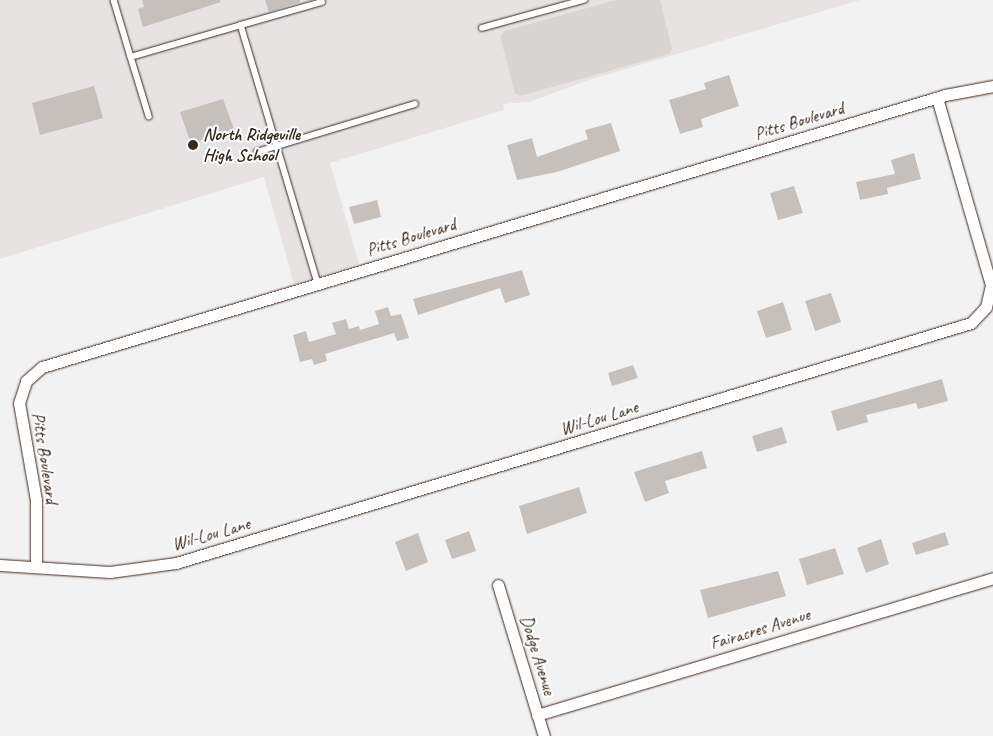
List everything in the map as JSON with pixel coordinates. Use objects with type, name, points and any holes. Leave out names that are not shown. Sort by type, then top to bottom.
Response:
[{"type":"street","name":"Pitts Boulevard","points":[[36,566],[36,500],[19,403],[21,391],[33,373],[49,364],[937,98],[993,86]]},
{"type":"street","name":"Wil-Lou Lane","points":[[0,565],[110,572],[176,563],[971,323],[986,307],[992,285],[937,98]]},
{"type":"street","name":"Fairacres Avenue","points":[[537,714],[993,578]]},
{"type":"street","name":"Dodge Avenue","points":[[498,585],[544,736]]},
{"type":"lane","points":[[114,0],[149,116]]},
{"type":"lane","points":[[482,28],[584,0]]},
{"type":"lane","points":[[131,57],[322,2]]},
{"type":"lane","points":[[241,25],[318,284]]},
{"type":"lane","points":[[257,152],[415,104]]},
{"type":"shaded area","name":"North Ridgeville High School","points":[[0,0],[860,0],[589,80],[529,102],[503,104],[504,110],[330,163],[359,264],[294,284],[264,177],[0,259]]},
{"type":"shaded area","points":[[616,0],[660,0],[672,49],[669,54],[520,96],[515,93],[500,36],[504,31]]},
{"type":"building","points":[[142,0],[220,0],[221,2],[143,27],[138,9],[144,7]]},
{"type":"building","points":[[265,0],[300,0],[300,2],[269,12]]},
{"type":"building","points":[[729,75],[739,106],[701,119],[703,127],[680,134],[669,100],[706,89],[704,83]]},
{"type":"building","points":[[94,86],[103,118],[40,135],[32,103]]},
{"type":"building","points":[[223,99],[234,129],[191,144],[180,112]]},
{"type":"building","points":[[611,123],[620,151],[557,172],[517,180],[507,145],[532,138],[537,157],[588,139],[585,130]]},
{"type":"building","points":[[914,153],[921,179],[887,188],[888,194],[860,200],[856,182],[895,174],[891,160]]},
{"type":"building","points":[[794,186],[803,213],[778,220],[770,193]]},
{"type":"building","points":[[377,200],[381,217],[354,224],[349,207]]},
{"type":"building","points":[[522,270],[530,295],[505,303],[500,288],[418,315],[413,299]]},
{"type":"building","points":[[831,293],[841,322],[815,331],[805,301]]},
{"type":"building","points":[[783,302],[792,330],[766,338],[757,311]]},
{"type":"building","points":[[388,307],[391,316],[401,314],[409,338],[397,341],[394,333],[325,354],[327,361],[314,365],[312,359],[300,362],[293,335],[306,331],[309,342],[336,334],[332,323],[346,319],[349,329],[359,326],[360,330],[379,324],[375,311]]},
{"type":"building","points":[[633,365],[638,378],[612,386],[608,373]]},
{"type":"building","points":[[942,379],[948,401],[918,409],[916,403],[866,415],[868,422],[837,431],[831,411]]},
{"type":"building","points":[[782,427],[787,443],[757,452],[752,436]]},
{"type":"building","points":[[702,451],[707,468],[665,481],[669,493],[645,502],[634,472]]},
{"type":"building","points":[[579,487],[587,513],[527,534],[519,506]]},
{"type":"building","points":[[469,531],[476,551],[452,559],[445,540]]},
{"type":"building","points":[[945,532],[949,545],[916,555],[912,543]]},
{"type":"building","points":[[418,533],[428,562],[406,571],[395,542]]},
{"type":"building","points":[[881,539],[889,564],[866,573],[857,548]]},
{"type":"building","points":[[835,548],[844,574],[807,585],[799,559]]},
{"type":"building","points":[[778,571],[786,596],[708,618],[700,590]]},
{"type":"place","name":"North Ridgeville High School","points":[[193,145]]}]
